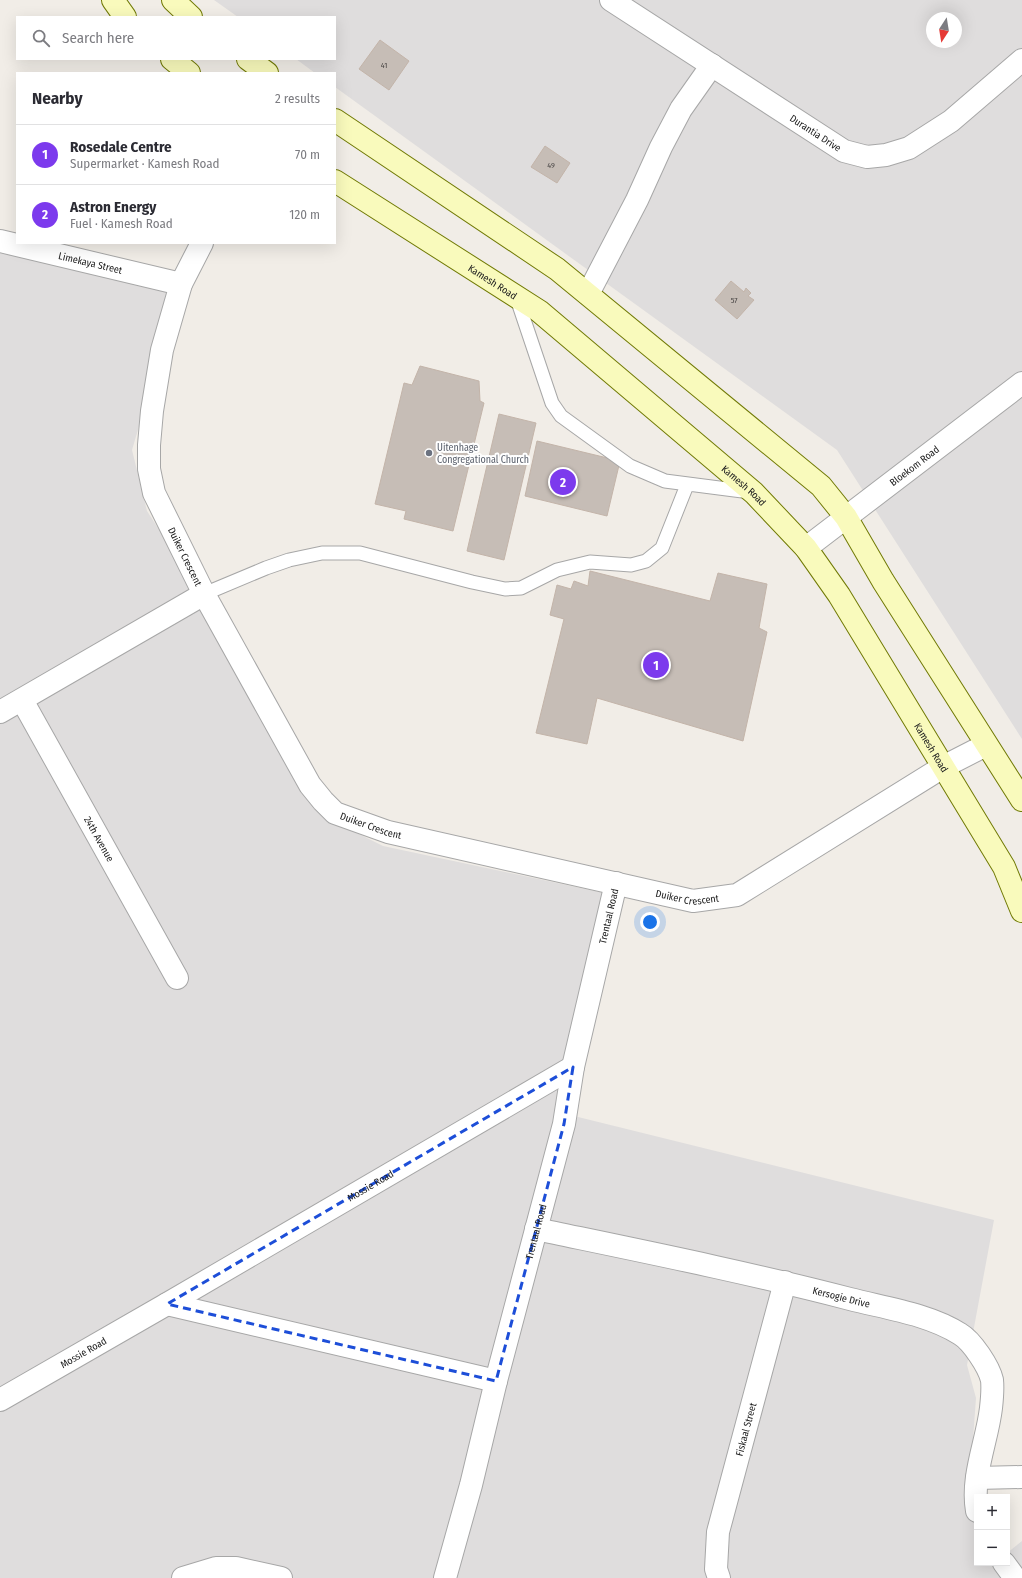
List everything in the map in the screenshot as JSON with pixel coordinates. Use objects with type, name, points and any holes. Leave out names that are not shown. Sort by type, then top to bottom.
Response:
[{"type":"main road","points":[[113,0],[124,16]]},
{"type":"main road","points":[[173,0],[190,16]]},
{"type":"main road","points":[[173,60],[188,72]]},
{"type":"main road","points":[[249,60],[266,72]]},
{"type":"main road","points":[[336,121],[557,269],[821,486],[846,517],[883,581],[1022,800]]},
{"type":"main road","name":"Kamesh Road","points":[[336,182],[539,311],[754,493],[806,548],[840,594],[1004,866],[1022,911]]},
{"type":"street","name":"Durantia Drive","points":[[611,0],[844,151],[867,157],[886,155],[909,148],[952,121],[1022,60]]},
{"type":"street","points":[[588,294],[637,200],[661,147],[681,109],[712,65]]},
{"type":"street","name":"Limekaya Street","points":[[0,241],[181,284]]},
{"type":"street","name":"Duiker Crescent","points":[[201,244],[181,284],[162,350],[151,418],[149,446],[149,469],[154,493],[204,594],[310,785],[335,813],[388,832],[693,901],[737,895],[943,767],[986,744]]},
{"type":"street","name":"Bloekom Road","points":[[806,548],[1022,383]]},
{"type":"street","points":[[0,712],[204,594]]},
{"type":"street","name":"24th Avenue","points":[[22,700],[177,978]]},
{"type":"street","name":"Trentaal Road","points":[[445,1578],[471,1485],[496,1381],[564,1124],[573,1067],[616,883]]},
{"type":"street","name":"Mossie Road","points":[[0,1400],[573,1067]]},
{"type":"street","name":"Kersogie Drive","points":[[536,1229],[785,1282],[926,1319],[950,1328],[963,1335],[976,1348],[992,1380],[990,1415],[977,1478],[977,1494]]},
{"type":"street","name":"Fiskaal Street","points":[[719,1578],[716,1569],[718,1532],[785,1282]]},
{"type":"street","points":[[167,1304],[496,1381]]},
{"type":"street","points":[[977,1478],[1022,1477]]},
{"type":"street","points":[[1006,1566],[1015,1578]]},
{"type":"street","points":[[183,1578],[216,1568],[236,1568],[281,1578]]},
{"type":"lane","points":[[516,296],[552,403],[561,416],[630,466],[665,481],[754,493]]},
{"type":"lane","points":[[204,594],[289,560],[322,553],[360,553],[505,589],[521,588],[558,570],[590,562],[631,565],[646,561],[662,548],[687,485]]},
{"type":"highlighted area","points":[[573,1067],[564,1124],[496,1381],[167,1304]]},
{"type":"shaded area","points":[[214,0],[1022,0],[1022,739],[837,450],[336,88],[336,72],[314,72],[297,60],[336,60],[336,16],[237,16]]},
{"type":"shaded area","points":[[0,241],[181,284],[132,450],[147,511],[212,612],[327,818],[383,846],[623,897],[566,1114],[994,1220],[967,1365],[976,1398],[968,1507],[974,1522],[974,1566],[1010,1566],[1010,1551],[1022,1541],[1022,1578],[0,1578]]},
{"type":"building","points":[[380,40],[409,61],[389,90],[359,69]]},
{"type":"building","points":[[545,146],[570,163],[557,183],[531,167]]},
{"type":"building","points":[[731,281],[744,292],[746,288],[751,293],[748,296],[754,300],[737,319],[715,300]]},
{"type":"building","name":"Uitenhage Congregational Church","points":[[420,366],[479,381],[480,401],[484,403],[453,531],[404,519],[406,511],[375,504],[404,383],[412,385]]},
{"type":"building","points":[[499,414],[536,423],[504,560],[467,551]]},
{"type":"building","points":[[537,441],[620,461],[607,516],[525,496]]},
{"type":"building","points":[[590,571],[710,601],[718,573],[767,584],[759,628],[767,632],[743,741],[597,698],[587,744],[536,733],[564,619],[550,615],[557,585],[571,589],[574,581],[588,586]]},
{"type":"place","name":"Uitenhage Congregational Church","points":[[429,453]]},
{"type":"place","name":"Astron Energy","points":[[563,482]]},
{"type":"place","name":"Rosedale Centre","points":[[656,665]]}]
